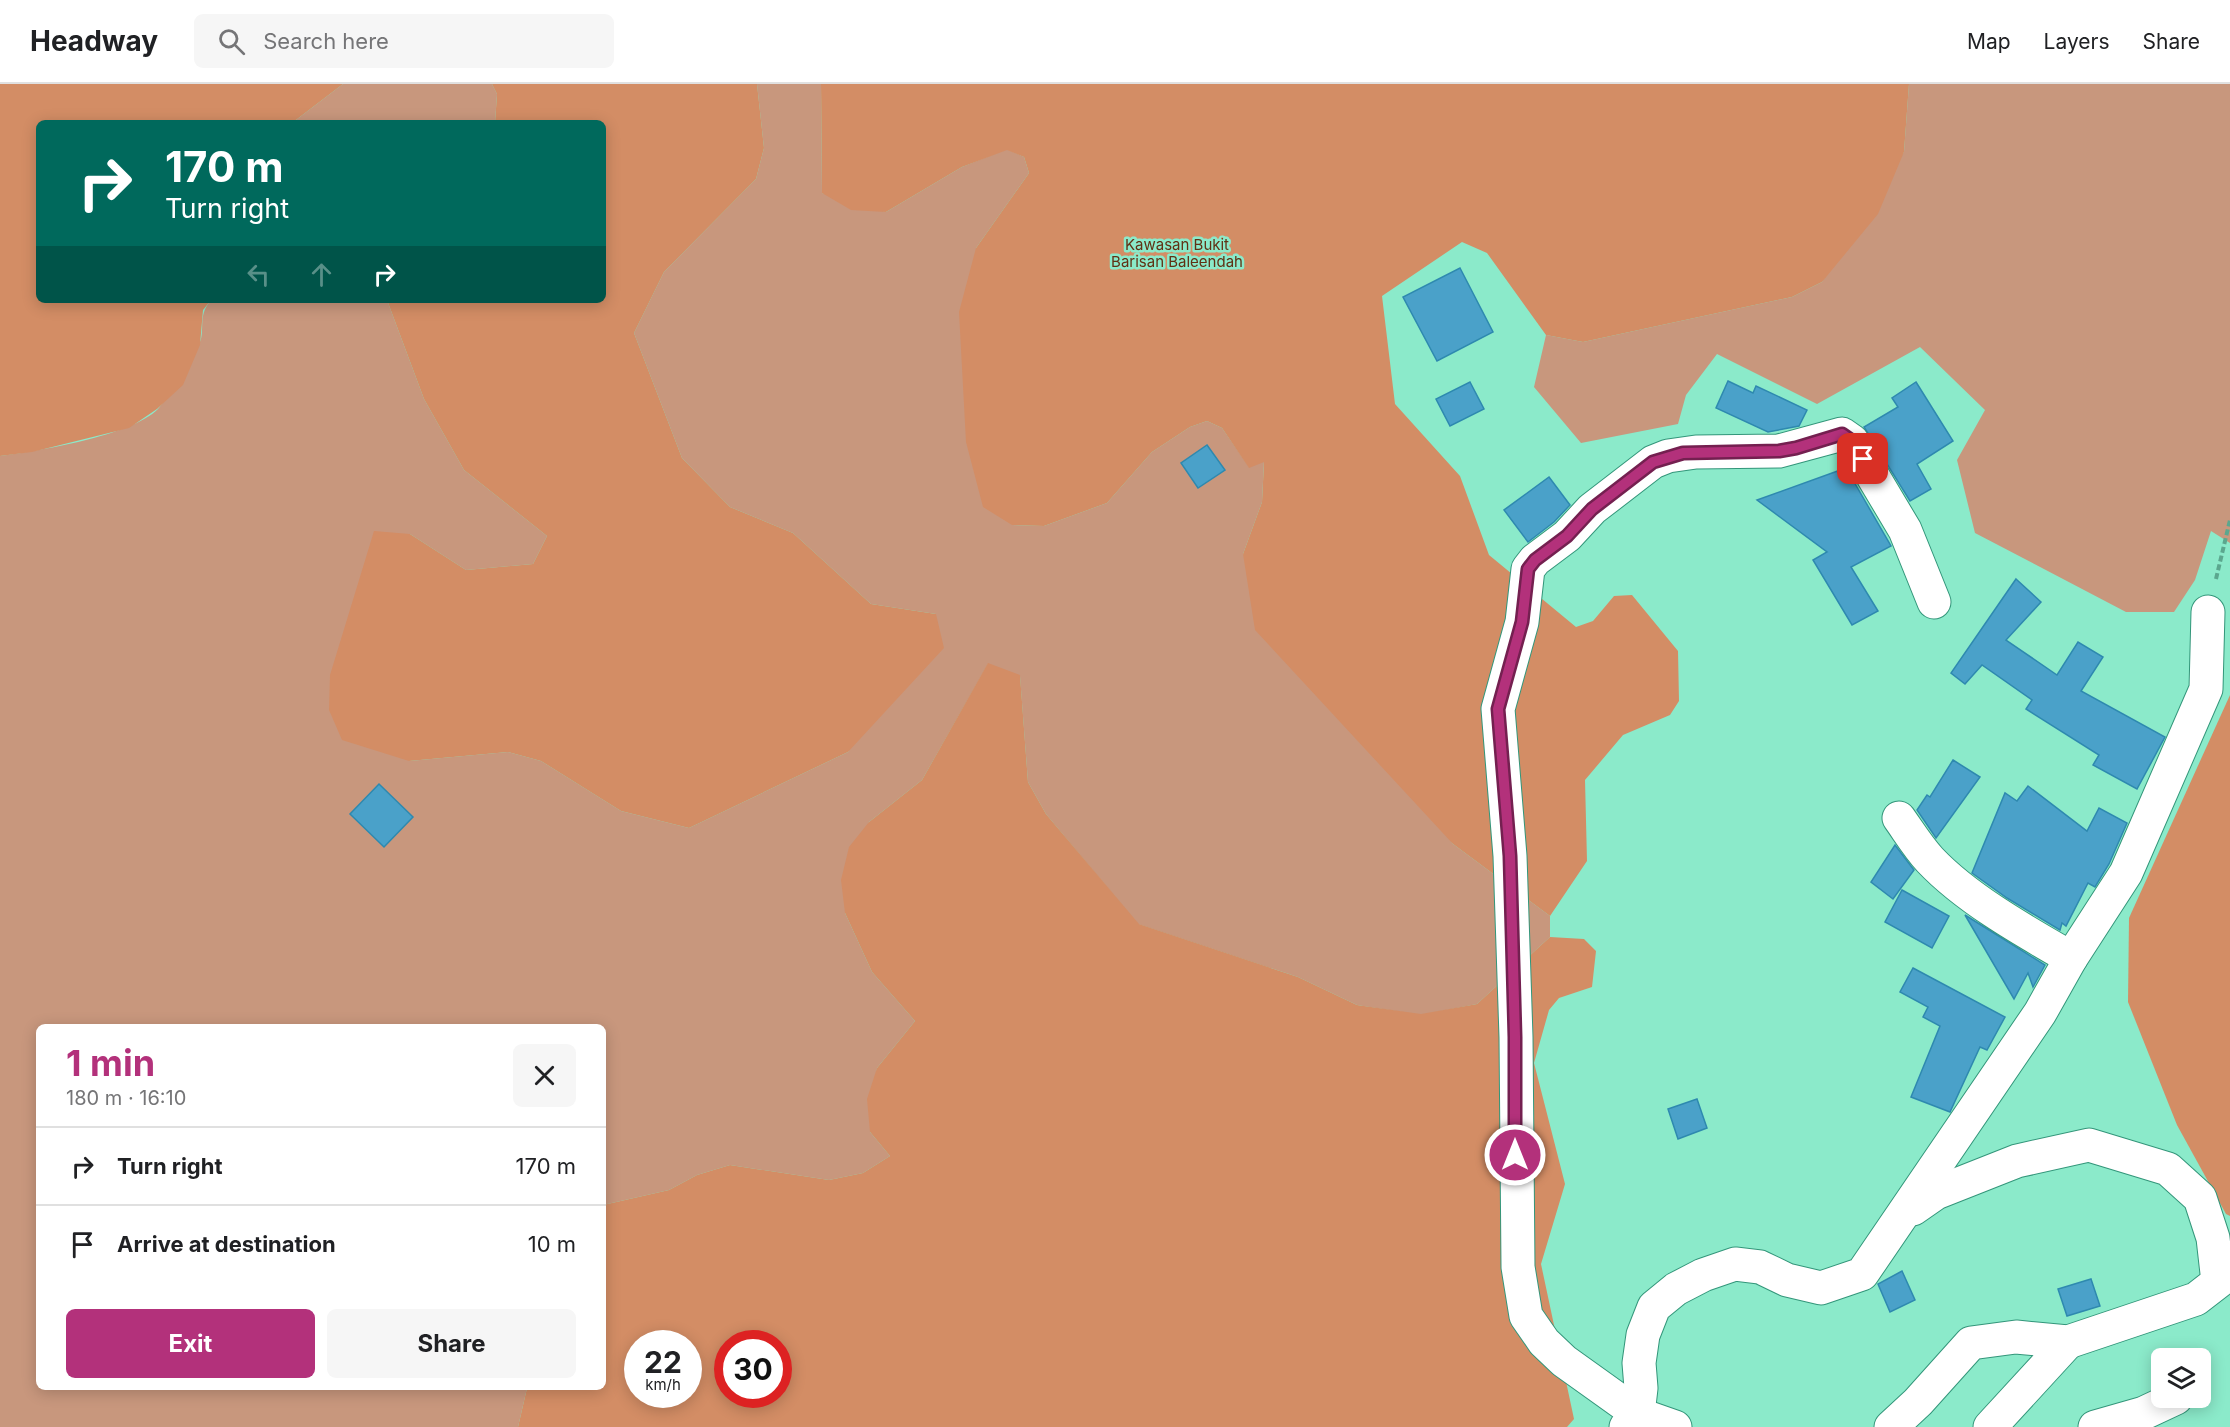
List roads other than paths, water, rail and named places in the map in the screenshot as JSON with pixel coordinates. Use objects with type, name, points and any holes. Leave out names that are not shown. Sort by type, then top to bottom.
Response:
[{"type":"street","points":[[1676,1427],[1632,1420],[1564,1362],[1544,1342],[1526,1316],[1518,1267],[1510,856],[1498,709],[1522,622],[1528,569],[1535,560],[1567,536],[1592,509],[1653,462],[1683,453],[1779,451],[1842,434],[1852,441],[1905,530],[1934,602]]},
{"type":"street","points":[[1632,1420],[1641,1388],[1639,1363],[1643,1335],[1654,1307],[1676,1289],[1703,1275],[1734,1264],[1761,1266],[1787,1280],[1821,1288],[1862,1274],[2040,1013],[2071,958],[2126,873],[2206,689],[2208,612]]},
{"type":"street","points":[[1899,818],[1930,860],[1963,888],[2014,926],[2071,958]]},
{"type":"street","points":[[1891,1427],[1918,1402],[1971,1343],[2016,1337],[2068,1342],[2196,1299],[2218,1282],[2213,1238],[2200,1198],[2168,1169],[2089,1145],[2017,1161],[1936,1193],[1903,1216]]},
{"type":"street","points":[[1990,1427],[2068,1342]]},
{"type":"street","points":[[2095,1427],[2155,1408]]},
{"type":"park label","name":"Kawasan Bukit Barisan Baleendah","points":[[1177,254]]}]
